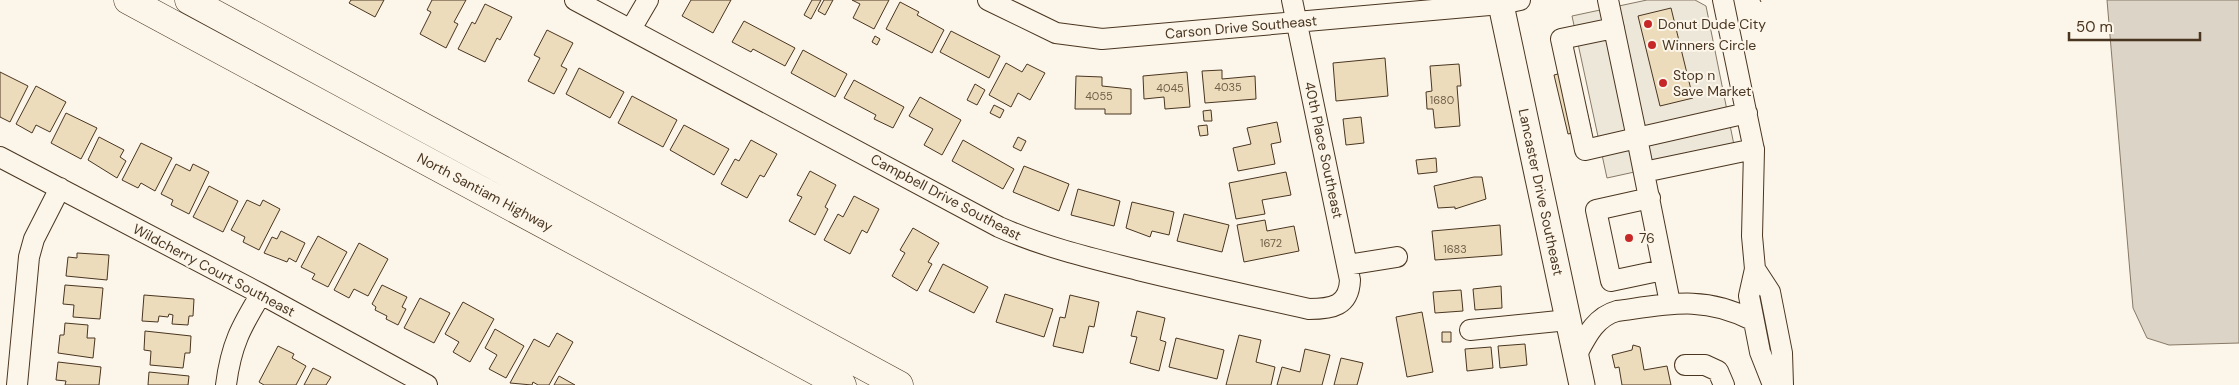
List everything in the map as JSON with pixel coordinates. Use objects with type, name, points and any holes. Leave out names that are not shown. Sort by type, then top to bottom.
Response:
[{"type":"highway","name":"North Santiam Highway","points":[[128,0],[842,385]]},
{"type":"highway","name":"North Santiam Highway","points":[[189,0],[899,385]]},
{"type":"highway","points":[[824,345],[919,385]]},
{"type":"main road","name":"Lancaster Drive Southeast","points":[[1507,1],[1582,385]]},
{"type":"street","name":"Campbell Drive Southeast","points":[[575,0],[999,227],[1045,246],[1309,309],[1334,306],[1345,300]]},
{"type":"street","points":[[631,29],[648,0]]},
{"type":"street","name":"Carson Drive Southeast","points":[[988,0],[1056,32],[1102,39],[1297,23],[1507,1]]},
{"type":"street","name":"40th Place Southeast","points":[[1292,0],[1348,265],[1349,291],[1345,300]]},
{"type":"street","points":[[1608,0],[1650,198],[1670,304]]},
{"type":"street","points":[[1723,0],[1754,149],[1756,174],[1752,236],[1755,269],[1749,296],[1752,320],[1760,352],[1774,385]]},
{"type":"street","points":[[1614,28],[1561,39],[1585,150],[1747,113]]},
{"type":"street","points":[[1644,172],[1754,149]]},
{"type":"street","name":"Wildcherry Court Southeast","points":[[0,157],[261,294],[427,385]]},
{"type":"street","points":[[17,385],[29,257],[34,239],[60,188]]},
{"type":"street","points":[[1650,198],[1596,210],[1611,281],[1663,270]]},
{"type":"street","points":[[1348,265],[1397,257]]},
{"type":"street","points":[[1755,269],[1770,292],[1782,353],[1784,385]]},
{"type":"street","points":[[226,385],[229,357],[242,326],[261,294]]},
{"type":"street","points":[[1576,356],[1596,322],[1607,314],[1670,304],[1697,304],[1730,309],[1752,320]]},
{"type":"street","points":[[1470,330],[1568,320]]},
{"type":"street","points":[[1685,365],[1705,365],[1718,371],[1724,385]]},
{"type":"shaded area","points":[[1647,0],[1695,0],[1706,6],[1735,150],[1607,178],[1572,16]]},
{"type":"shaded area","points":[[2107,0],[2239,0],[2239,343],[2169,345],[2147,338],[2133,308]]},
{"type":"building","points":[[351,0],[384,0],[375,17],[349,3]]},
{"type":"building","points":[[432,0],[466,0],[454,22],[458,24],[446,48],[420,34],[431,12],[427,10]]},
{"type":"building","points":[[691,0],[731,0],[713,33],[682,16]]},
{"type":"building","points":[[812,0],[821,0],[811,19],[804,15]]},
{"type":"building","points":[[824,0],[833,0],[825,15],[818,11]]},
{"type":"building","points":[[852,0],[889,0],[874,29],[853,18],[860,4]]},
{"type":"building","points":[[900,2],[919,12],[917,15],[944,30],[932,53],[886,29]]},
{"type":"building","points":[[485,4],[512,17],[500,40],[497,38],[485,62],[458,49],[472,22],[475,24]]},
{"type":"building","points":[[1671,8],[1693,98],[1660,106],[1638,16]]},
{"type":"building","points":[[744,21],[795,48],[785,66],[753,49],[751,52],[732,42]]},
{"type":"building","points":[[547,30],[573,43],[561,66],[567,69],[554,94],[528,81],[540,58],[534,55]]},
{"type":"building","points":[[951,31],[1000,56],[989,78],[940,52]]},
{"type":"building","points":[[875,36],[880,39],[877,45],[872,42]]},
{"type":"building","points":[[803,50],[847,74],[835,97],[791,73]]},
{"type":"building","points":[[1385,58],[1388,96],[1336,101],[1333,63]]},
{"type":"building","points":[[1006,63],[1022,72],[1027,64],[1045,73],[1030,100],[1018,93],[1011,107],[989,95]]},
{"type":"building","points":[[1459,64],[1461,86],[1457,86],[1460,126],[1435,128],[1433,109],[1427,109],[1426,92],[1432,91],[1430,66]]},
{"type":"building","points":[[579,68],[624,92],[610,118],[566,94]]},
{"type":"building","points":[[1577,69],[1591,129],[1568,134],[1554,75]]},
{"type":"building","points":[[1222,70],[1222,79],[1255,76],[1256,99],[1205,103],[1202,71]]},
{"type":"building","points":[[0,72],[28,86],[10,122],[0,117]]},
{"type":"building","points":[[1187,72],[1190,107],[1165,109],[1164,97],[1144,99],[1143,76]]},
{"type":"building","points":[[1076,76],[1102,77],[1102,86],[1131,89],[1131,114],[1105,114],[1105,109],[1075,109]]},
{"type":"building","points":[[854,80],[904,107],[893,128],[874,119],[876,115],[844,98]]},
{"type":"building","points":[[975,84],[985,90],[977,105],[967,100]]},
{"type":"building","points":[[36,86],[66,102],[50,132],[36,125],[32,133],[16,124]]},
{"type":"building","points":[[632,96],[677,120],[663,147],[618,123]]},
{"type":"building","points":[[920,97],[961,120],[942,155],[924,145],[933,129],[909,116]]},
{"type":"building","points":[[994,105],[1004,110],[1000,118],[990,113]]},
{"type":"building","points":[[1211,110],[1212,121],[1204,121],[1203,111]]},
{"type":"building","points":[[66,113],[97,128],[81,159],[51,143]]},
{"type":"building","points":[[1361,117],[1364,143],[1346,145],[1343,119]]},
{"type":"building","points":[[1277,122],[1281,142],[1271,144],[1275,164],[1238,171],[1233,148],[1251,144],[1247,128]]},
{"type":"building","points":[[684,125],[729,149],[714,175],[670,150]]},
{"type":"building","points":[[1207,125],[1208,135],[1200,136],[1198,126]]},
{"type":"building","points":[[99,137],[124,150],[120,157],[126,161],[117,178],[88,160]]},
{"type":"building","points":[[1018,137],[1026,141],[1021,151],[1013,147]]},
{"type":"building","points":[[751,140],[777,154],[764,177],[760,175],[747,198],[721,184],[735,159],[739,161]]},
{"type":"building","points":[[963,140],[1014,169],[1003,189],[952,161]]},
{"type":"building","points":[[141,143],[172,158],[155,191],[141,183],[138,188],[122,180]]},
{"type":"building","points":[[1436,158],[1437,172],[1418,174],[1416,160]]},
{"type":"building","points":[[176,164],[190,171],[193,164],[209,172],[189,214],[171,205],[173,200],[161,194]]},
{"type":"building","points":[[1024,166],[1069,184],[1059,211],[1013,192]]},
{"type":"building","points":[[810,171],[836,185],[825,207],[828,209],[815,235],[789,221],[802,197],[797,195]]},
{"type":"building","points":[[1286,172],[1291,195],[1262,200],[1265,214],[1236,219],[1229,183]]},
{"type":"building","points":[[1482,177],[1486,199],[1455,209],[1455,207],[1438,208],[1434,186]]},
{"type":"building","points":[[209,186],[238,201],[223,232],[193,217]]},
{"type":"building","points":[[1078,189],[1120,201],[1114,226],[1071,215]]},
{"type":"building","points":[[854,196],[879,209],[867,233],[862,230],[850,254],[824,240],[838,214],[843,217]]},
{"type":"building","points":[[247,200],[260,206],[263,200],[280,209],[259,250],[243,242],[245,237],[231,230]]},
{"type":"building","points":[[1132,202],[1174,212],[1169,235],[1152,231],[1150,237],[1126,228]]},
{"type":"building","points":[[1184,214],[1229,225],[1222,252],[1177,241]]},
{"type":"building","points":[[1265,220],[1267,231],[1294,226],[1299,251],[1244,262],[1237,225]]},
{"type":"building","points":[[1500,225],[1502,255],[1435,260],[1432,231]]},
{"type":"building","points":[[913,228],[939,243],[928,262],[932,264],[917,291],[892,276],[905,253],[900,250]]},
{"type":"building","points":[[281,231],[305,243],[296,262],[289,258],[287,262],[264,253],[272,237],[277,239]]},
{"type":"building","points":[[318,236],[347,252],[328,287],[312,279],[315,274],[301,267]]},
{"type":"building","points":[[359,243],[388,259],[368,296],[354,289],[349,298],[334,290]]},
{"type":"building","points":[[77,253],[109,255],[107,280],[66,276],[68,257],[77,258]]},
{"type":"building","points":[[943,264],[988,287],[974,313],[929,291]]},
{"type":"building","points":[[65,285],[103,288],[100,319],[73,317],[74,305],[63,304]]},
{"type":"building","points":[[382,285],[407,297],[402,307],[406,309],[398,325],[386,319],[387,316],[375,310],[376,307],[372,304]]},
{"type":"building","points":[[1501,286],[1502,308],[1475,310],[1473,289]]},
{"type":"building","points":[[1461,290],[1463,311],[1435,313],[1433,292]]},
{"type":"building","points":[[1005,294],[1053,309],[1044,337],[996,322]]},
{"type":"building","points":[[144,295],[194,299],[193,316],[189,316],[188,325],[172,324],[173,315],[169,314],[168,317],[159,316],[158,322],[142,321]]},
{"type":"building","points":[[1070,295],[1099,302],[1094,327],[1089,326],[1083,353],[1053,346],[1060,317],[1065,318]]},
{"type":"building","points":[[420,298],[450,313],[434,343],[404,328]]},
{"type":"building","points":[[463,302],[494,319],[470,362],[453,352],[459,342],[445,334]]},
{"type":"building","points":[[1137,311],[1165,318],[1160,340],[1166,342],[1159,371],[1130,363],[1137,337],[1131,336]]},
{"type":"building","points":[[1422,312],[1433,372],[1407,377],[1396,317]]},
{"type":"building","points":[[65,323],[88,325],[87,338],[95,338],[93,358],[58,353],[60,335],[64,335]]},
{"type":"building","points":[[495,329],[524,346],[506,378],[489,369],[497,355],[485,348]]},
{"type":"building","points":[[145,331],[191,336],[190,353],[185,353],[183,368],[150,365],[151,351],[144,350]]},
{"type":"building","points":[[1442,332],[1451,332],[1451,342],[1442,342]]},
{"type":"building","points":[[557,333],[573,342],[549,385],[538,385],[533,382],[532,385],[510,383],[534,339],[549,347]]},
{"type":"building","points":[[1239,335],[1261,340],[1256,362],[1275,367],[1271,385],[1226,385]]},
{"type":"building","points":[[1176,338],[1224,350],[1217,379],[1169,367]]},
{"type":"building","points":[[1525,344],[1527,365],[1500,368],[1498,346]]},
{"type":"building","points":[[1633,345],[1640,347],[1644,370],[1667,366],[1671,385],[1622,385],[1619,367],[1615,368],[1612,355],[1632,350]]},
{"type":"building","points":[[278,346],[294,354],[292,358],[306,366],[296,385],[264,385],[259,382]]},
{"type":"building","points":[[1491,347],[1493,368],[1467,371],[1465,349]]},
{"type":"building","points":[[1305,349],[1330,355],[1322,385],[1277,385],[1282,367],[1300,372]]},
{"type":"building","points":[[1341,358],[1363,363],[1357,385],[1334,385]]},
{"type":"building","points":[[58,362],[101,367],[99,385],[65,385],[66,381],[56,380]]},
{"type":"building","points":[[313,368],[331,377],[326,385],[304,385]]},
{"type":"building","points":[[149,372],[189,376],[188,385],[148,385]]},
{"type":"building","points":[[559,376],[575,385],[554,385]]},
{"type":"place","name":"Donut Dude City","points":[[1648,24]]},
{"type":"place","name":"Winners Circle","points":[[1652,45]]},
{"type":"place","name":"Stop n Save Market","points":[[1663,83]]},
{"type":"place","name":"76","points":[[1629,238]]}]
